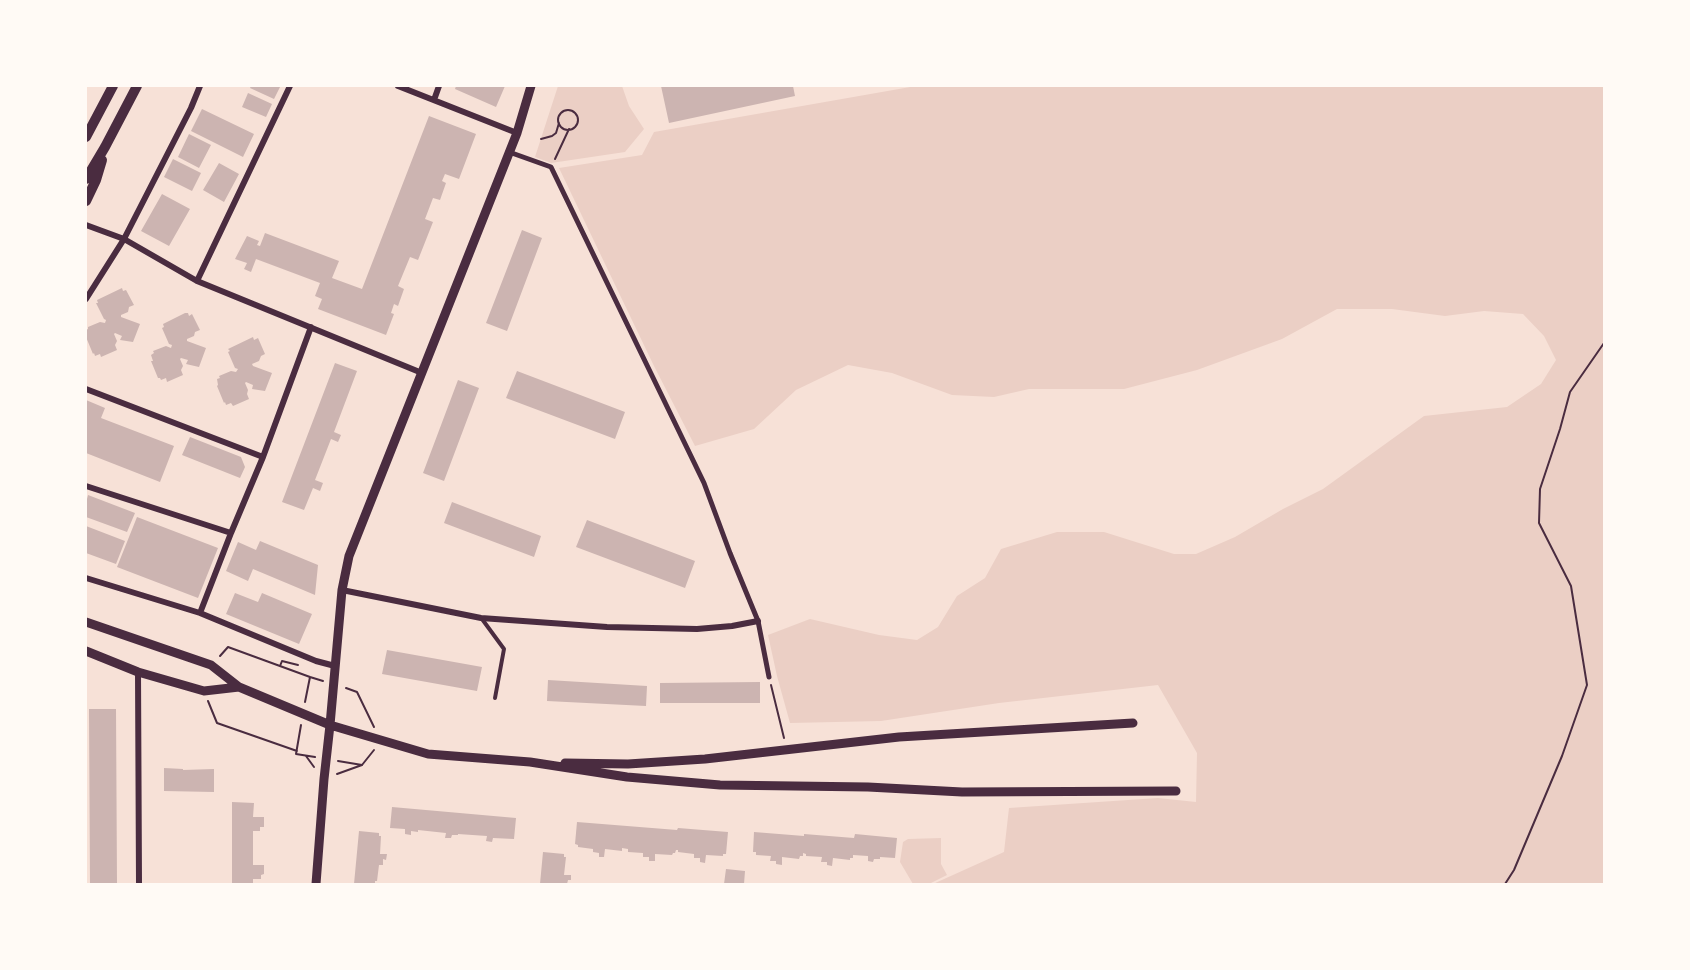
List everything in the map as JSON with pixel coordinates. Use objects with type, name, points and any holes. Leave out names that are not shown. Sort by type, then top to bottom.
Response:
[{"type":"main road","points":[[86,137],[113,86]]},
{"type":"main road","points":[[86,179],[137,86]]},
{"type":"main road","points":[[86,201],[96,180],[105,147]]},
{"type":"street","points":[[86,299],[124,240],[200,86]]},
{"type":"street","points":[[197,281],[290,86]]},
{"type":"street","points":[[398,86],[517,133]]},
{"type":"street","points":[[434,100],[439,86]]},
{"type":"street","points":[[316,885],[342,590],[350,556],[517,133],[531,86]]},
{"type":"street","points":[[509,152],[551,167],[704,483],[758,621],[769,677]]},
{"type":"street","points":[[86,225],[124,240],[197,281],[422,373]]},
{"type":"street","points":[[200,613],[263,457],[311,327]]},
{"type":"street","points":[[86,389],[263,457]]},
{"type":"street","points":[[86,486],[231,533]]},
{"type":"street","points":[[86,578],[200,613],[316,661],[335,666]]},
{"type":"street","points":[[342,590],[481,618],[607,627],[697,629],[758,621]]},
{"type":"street","points":[[86,622],[211,665],[239,687],[330,725],[428,754],[530,762],[628,764],[705,759],[899,737],[1133,723]]},
{"type":"street","points":[[86,651],[138,672],[204,691],[239,687]]},
{"type":"street","points":[[138,672],[139,885]]},
{"type":"street","points":[[530,762],[627,777],[720,785],[868,787],[963,792],[1176,790]]},
{"type":"lane","points":[[481,618],[504,649],[495,698]]},
{"type":"path","points":[[541,139],[556,133],[560,114],[565,110],[576,115],[578,121],[569,129],[563,128],[559,123]]},
{"type":"path","points":[[551,167],[569,129]]},
{"type":"path","points":[[1505,885],[1514,870],[1562,756],[1587,685],[1571,586],[1539,523],[1540,489],[1570,392],[1605,343]]},
{"type":"path","points":[[228,647],[329,683]]},
{"type":"path","points":[[304,709],[310,677]]},
{"type":"path","points":[[769,677],[786,750]]},
{"type":"path","points":[[324,779],[362,765],[381,741],[357,692],[338,686]]},
{"type":"path","points":[[204,691],[217,723],[296,753],[302,719]]},
{"type":"shaded area","points":[[558,86],[622,86],[629,106],[644,129],[625,152],[551,163],[535,157]]},
{"type":"shaded area","points":[[916,86],[1604,86],[1604,884],[933,884],[1004,852],[1009,808],[1158,798],[1196,802],[1197,753],[1158,685],[999,703],[881,721],[790,723],[768,635],[810,619],[879,635],[917,640],[938,627],[957,596],[985,578],[1001,549],[1057,532],[1104,532],[1174,554],[1196,554],[1235,537],[1323,489],[1424,416],[1507,407],[1541,384],[1556,360],[1544,336],[1523,314],[1484,311],[1445,316],[1392,309],[1337,309],[1282,339],[1197,370],[1124,389],[1029,389],[994,397],[952,395],[892,373],[848,365],[796,390],[754,429],[695,446],[559,168],[642,155],[654,132]]},
{"type":"shaded area","points":[[941,838],[941,864],[947,875],[929,884],[913,884],[900,862],[903,842],[908,839]]},
{"type":"building","points":[[251,86],[280,87],[274,99],[250,88]]},
{"type":"building","points":[[456,86],[505,86],[496,107],[455,89]]},
{"type":"building","points":[[661,86],[793,86],[795,96],[669,123]]},
{"type":"building","points":[[248,93],[272,104],[266,117],[242,107]]},
{"type":"building","points":[[202,109],[254,134],[243,157],[191,131]]},
{"type":"building","points":[[429,116],[476,134],[459,179],[445,174],[442,181],[446,183],[440,200],[433,198],[425,219],[433,222],[418,260],[410,257],[398,286],[404,289],[398,306],[394,304],[391,313],[394,314],[386,335],[318,309],[322,299],[315,296],[320,283],[256,259],[251,272],[244,269],[247,263],[235,259],[247,236],[259,241],[257,245],[260,246],[265,233],[339,261],[332,278],[362,289]]},
{"type":"building","points":[[189,134],[211,145],[199,168],[178,157]]},
{"type":"building","points":[[173,159],[201,173],[192,191],[164,177]]},
{"type":"building","points":[[219,163],[239,174],[224,202],[203,190]]},
{"type":"building","points":[[162,194],[190,209],[169,246],[141,231]]},
{"type":"building","points":[[522,230],[542,238],[507,331],[486,323]]},
{"type":"building","points":[[122,288],[123,291],[126,290],[134,305],[129,307],[128,312],[121,317],[140,324],[133,342],[120,340],[122,336],[115,333],[117,350],[101,357],[100,354],[95,356],[86,337],[86,330],[100,322],[105,323],[106,320],[96,303],[98,303],[97,300]]},
{"type":"building","points":[[185,313],[189,316],[192,314],[200,330],[187,341],[206,348],[199,367],[186,364],[188,360],[181,358],[183,375],[167,382],[166,378],[161,380],[158,378],[151,355],[153,351],[166,346],[171,348],[172,345],[169,344],[162,328],[163,324]]},
{"type":"building","points":[[253,337],[254,340],[258,338],[265,354],[259,361],[252,364],[253,366],[272,373],[265,391],[252,389],[253,385],[246,382],[249,399],[233,406],[231,403],[226,405],[217,386],[217,379],[231,371],[236,372],[238,369],[235,368],[228,349]]},
{"type":"building","points":[[335,363],[357,371],[334,432],[341,435],[338,442],[331,439],[315,480],[323,483],[320,491],[313,488],[304,510],[282,502]]},
{"type":"building","points":[[517,371],[625,412],[615,439],[506,398]]},
{"type":"building","points":[[458,380],[479,388],[444,481],[423,473]]},
{"type":"building","points":[[86,400],[105,408],[101,418],[174,446],[160,482],[86,453]]},
{"type":"building","points":[[190,437],[241,457],[245,467],[240,478],[182,455]]},
{"type":"building","points":[[88,495],[135,513],[127,532],[86,517]]},
{"type":"building","points":[[452,502],[541,536],[534,557],[444,523]]},
{"type":"building","points":[[137,517],[218,548],[198,598],[117,567]]},
{"type":"building","points":[[587,520],[695,561],[685,588],[576,547]]},
{"type":"building","points":[[86,526],[125,541],[116,564],[86,553]]},
{"type":"building","points":[[260,541],[318,565],[315,595],[253,569],[248,581],[226,571],[238,542],[256,550]]},
{"type":"building","points":[[235,593],[258,602],[262,593],[312,614],[299,644],[226,614]]},
{"type":"building","points":[[387,650],[482,667],[477,691],[382,674]]},
{"type":"building","points":[[548,680],[647,686],[646,706],[547,701]]},
{"type":"building","points":[[760,682],[760,703],[660,703],[660,683]]},
{"type":"building","points":[[89,709],[116,709],[117,884],[90,884]]},
{"type":"building","points":[[164,768],[214,769],[214,792],[164,791]]},
{"type":"building","points":[[232,802],[254,803],[253,817],[264,817],[264,827],[260,827],[260,831],[253,831],[253,865],[264,865],[264,874],[261,875],[261,879],[253,879],[253,884],[232,884]]},
{"type":"building","points":[[392,807],[516,818],[514,839],[493,838],[492,842],[486,841],[487,836],[458,834],[445,838],[446,833],[418,830],[418,832],[411,831],[411,835],[405,834],[405,829],[390,828]]},
{"type":"building","points":[[577,822],[728,832],[726,854],[723,856],[706,855],[705,863],[700,862],[700,858],[694,858],[694,854],[678,852],[678,850],[672,855],[655,854],[655,861],[649,861],[649,857],[643,857],[643,853],[628,852],[628,849],[622,848],[622,851],[605,849],[604,857],[599,857],[599,853],[593,852],[593,849],[578,847],[575,844]]},
{"type":"building","points":[[359,831],[379,833],[381,836],[380,854],[387,854],[386,860],[383,859],[383,865],[379,865],[375,884],[354,884]]},
{"type":"building","points":[[754,832],[854,838],[855,834],[897,838],[895,858],[880,857],[880,859],[874,859],[873,862],[868,861],[868,856],[853,855],[850,860],[833,858],[832,866],[827,865],[827,862],[821,862],[822,857],[806,856],[803,853],[799,859],[782,857],[782,865],[776,864],[776,861],[770,861],[771,856],[756,855],[756,852],[753,852]]},
{"type":"building","points":[[543,852],[564,854],[566,857],[564,875],[571,875],[571,880],[568,880],[567,884],[540,884]]},
{"type":"building","points":[[726,869],[745,871],[744,884],[724,884]]}]
